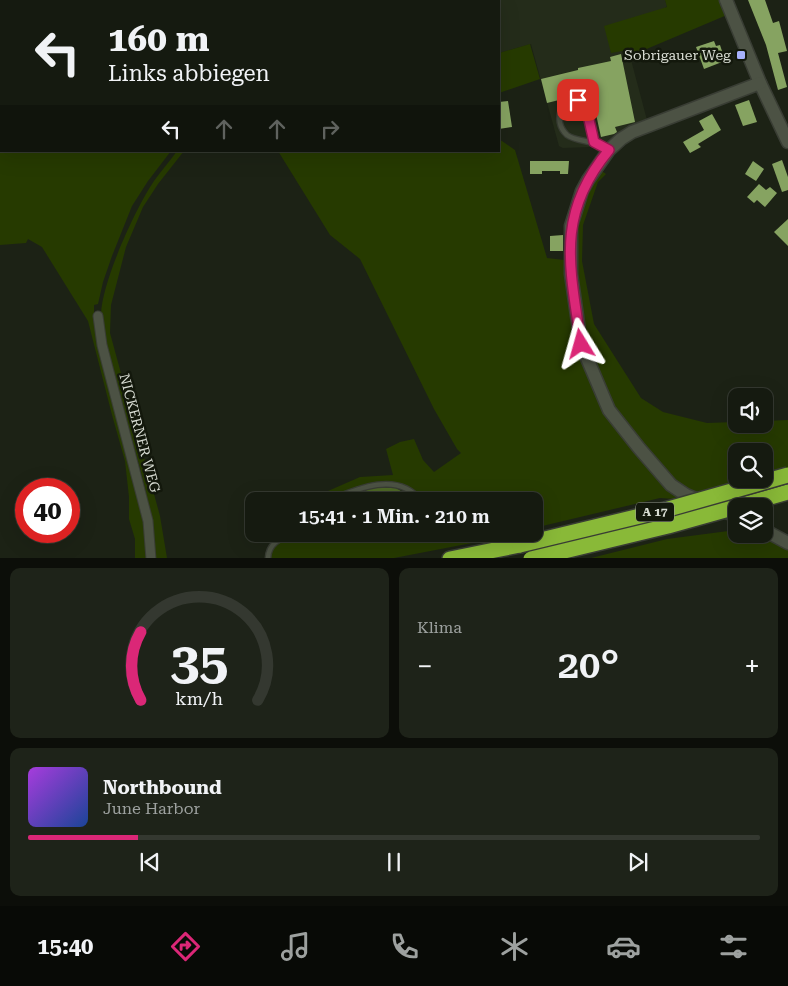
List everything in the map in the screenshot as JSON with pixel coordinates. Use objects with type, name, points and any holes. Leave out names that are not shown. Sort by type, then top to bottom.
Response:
[{"type":"highway","name":"A 17","points":[[450,558],[520,545],[665,510],[788,475]]},
{"type":"highway","name":"A 17","points":[[768,498],[788,492]]},
{"type":"highway","name":"A 17","points":[[531,558],[668,526],[728,510]]},
{"type":"street","points":[[726,0],[760,83],[788,142]]},
{"type":"street","points":[[728,513],[686,495],[671,485],[610,410],[581,344],[571,274],[571,226],[588,180],[609,150],[620,139],[632,132],[760,83]]},
{"type":"street","name":"NICKERNER WEG","points":[[98,316],[102,345],[148,521],[150,558]]},
{"type":"street","points":[[773,535],[788,543]]},
{"type":"lane","points":[[594,142],[585,102],[574,100],[563,105],[560,110],[560,118],[562,127],[567,134],[573,138],[594,142],[609,150]]},
{"type":"lane","points":[[353,492],[372,485],[388,484],[396,485],[409,492]]},
{"type":"lane","points":[[268,558],[270,548],[275,542]]},
{"type":"shaded area","points":[[500,0],[665,0],[667,6],[622,51],[630,56],[647,120],[626,127],[610,142],[601,154],[591,147],[563,148],[559,146],[531,44],[500,53]]},
{"type":"shaded area","points":[[665,0],[719,0],[727,15],[630,56],[622,51],[611,53],[604,26],[667,7]]},
{"type":"shaded area","points":[[530,44],[540,79],[500,93],[500,53]]},
{"type":"shaded area","points":[[500,140],[515,150],[547,258],[573,261],[574,229],[599,169],[606,174],[598,182],[583,225],[582,261],[594,324],[641,398],[663,412],[707,423],[728,422],[728,433],[773,433],[773,421],[788,420],[788,477],[773,481],[773,443],[728,443],[728,488],[741,488],[690,500],[660,498],[543,526],[543,492],[414,492],[390,482],[378,482],[344,492],[326,492],[360,477],[393,475],[386,449],[400,442],[414,439],[423,460],[434,472],[461,453],[434,409],[360,259],[330,235],[279,152],[500,152]]},
{"type":"shaded area","points":[[0,152],[170,152],[132,206],[112,256],[98,304],[94,305],[94,316],[144,523],[148,558],[135,558],[135,539],[129,519],[129,497],[125,461],[88,321],[42,247],[28,239],[26,243],[0,245]]},
{"type":"shaded area","points":[[176,152],[183,152],[143,207],[126,247],[111,305],[110,333],[160,516],[167,558],[155,558],[150,512],[140,467],[102,330],[101,314],[113,265],[129,227],[154,181]]},
{"type":"shaded area","points":[[388,481],[406,487],[414,492],[343,492],[372,482]]},
{"type":"shaded area","points":[[373,487],[396,488],[402,492],[365,492]]},
{"type":"shaded area","points":[[728,531],[728,543],[773,543],[773,539],[788,546],[788,558],[591,558],[667,539]]},
{"type":"shaded area","points":[[279,542],[477,542],[394,558],[270,558]]},
{"type":"building","points":[[748,0],[765,0],[773,23],[779,21],[787,51],[778,53],[787,87],[778,90],[766,45]]},
{"type":"building","points":[[714,41],[716,46],[720,45],[723,54],[720,55],[722,62],[704,69],[696,47]]},
{"type":"building","points":[[621,54],[635,122],[615,127],[617,132],[601,137],[592,96],[583,98],[583,94],[547,103],[541,79],[611,61],[610,57]]},
{"type":"building","points":[[749,100],[757,122],[743,126],[735,105]]},
{"type":"building","points":[[508,101],[512,127],[500,129],[500,102]]},
{"type":"building","points":[[712,114],[721,130],[698,144],[701,147],[690,153],[683,142],[704,130],[699,121]]},
{"type":"building","points":[[782,160],[788,177],[788,190],[782,192],[772,164]]},
{"type":"building","points":[[530,161],[569,161],[568,174],[560,174],[560,171],[542,171],[542,174],[530,174]]},
{"type":"building","points":[[753,161],[764,169],[756,181],[745,174]]},
{"type":"building","points":[[759,184],[766,190],[770,187],[777,193],[765,207],[757,200],[754,203],[747,197]]},
{"type":"building","points":[[788,219],[788,246],[774,232]]},
{"type":"building","points":[[563,235],[563,251],[550,251],[550,236]]},
{"type":"place","name":"Sobrigauer Weg","points":[[741,55]]},
{"type":"route","points":[[578,100],[585,102],[594,142],[601,144],[609,150],[596,166],[582,191],[571,226],[571,274],[581,344]]}]
